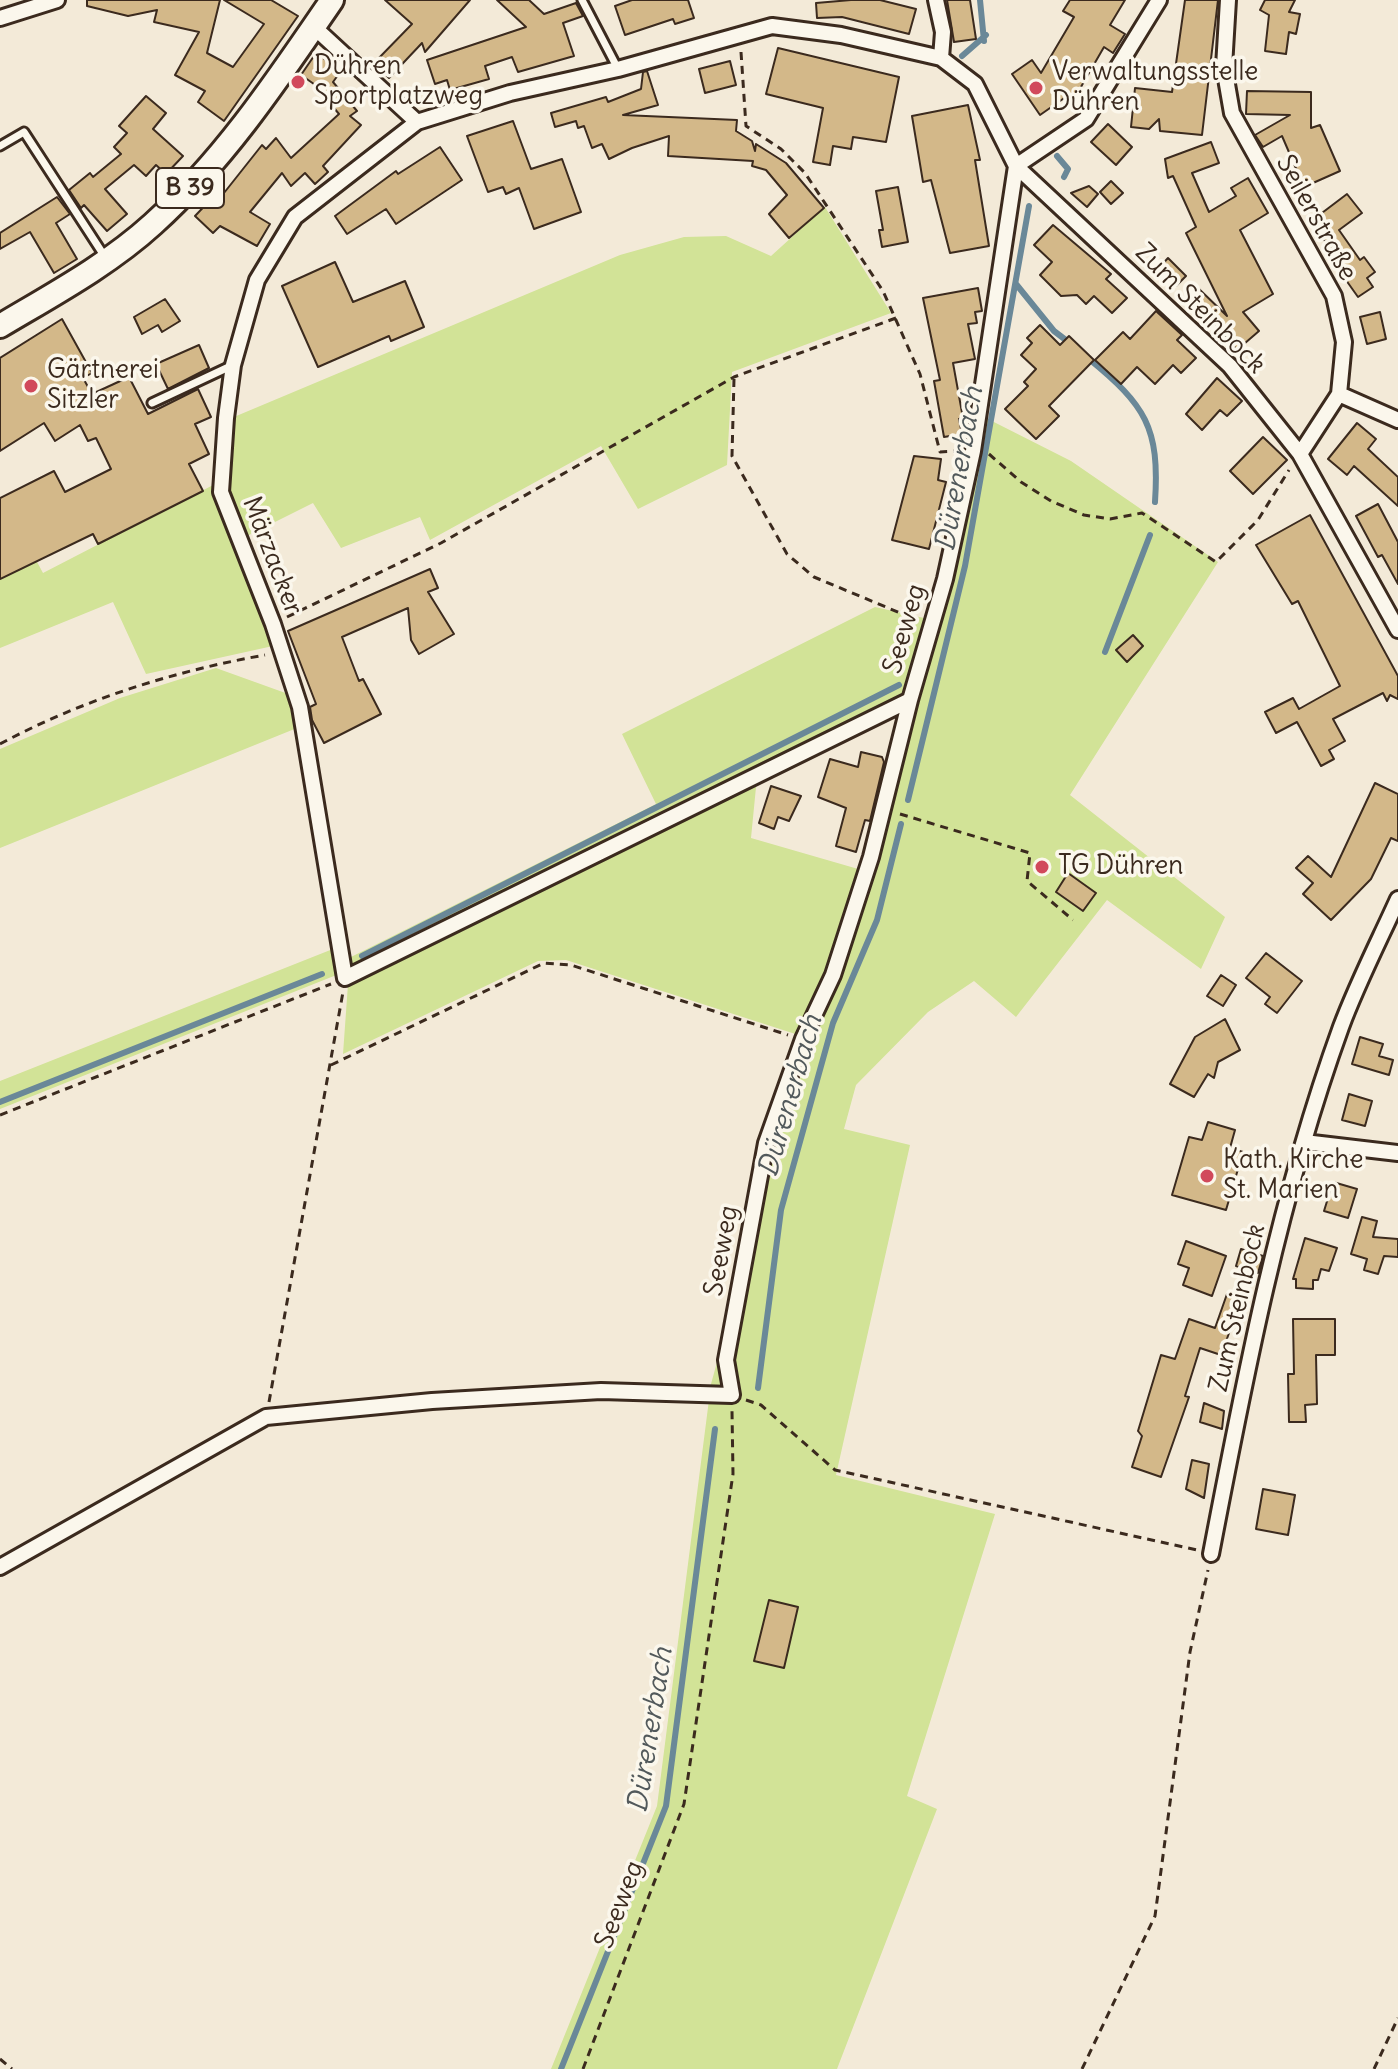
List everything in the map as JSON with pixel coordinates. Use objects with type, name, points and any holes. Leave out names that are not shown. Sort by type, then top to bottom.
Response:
[{"type":"main road","name":"B 39","points":[[0,326],[152,226],[237,133],[314,27],[328,1]]},
{"type":"street","points":[[0,18],[57,0]]},
{"type":"street","points":[[936,0],[943,32],[941,58]]},
{"type":"street","points":[[314,27],[417,122],[510,93],[618,69],[772,26],[841,35],[941,58],[975,84],[1016,166],[1086,119],[1159,0]]},
{"type":"street","name":"Seilerstraße","points":[[1228,0],[1224,67],[1232,113],[1334,296],[1344,342],[1339,394],[1300,454]]},
{"type":"street","name":"Märzacker","points":[[345,978],[300,707],[273,624],[221,492],[233,365],[257,280],[295,217],[417,122]]},
{"type":"street","name":"Seeweg","points":[[732,1395],[726,1360],[766,1143],[803,1039],[833,975],[932,625],[973,451],[1016,166]]},
{"type":"street","name":"Zum Steinbock","points":[[1016,166],[1230,366],[1300,454],[1398,630]]},
{"type":"street","points":[[1339,394],[1398,420]]},
{"type":"street","points":[[345,978],[910,700]]},
{"type":"street","name":"Zum Steinbock","points":[[1211,1554],[1253,1332],[1304,1142],[1342,1026],[1398,899]]},
{"type":"street","points":[[1304,1142],[1398,1153]]},
{"type":"street","points":[[0,1567],[266,1417],[432,1401],[601,1391],[732,1395]]},
{"type":"lane","points":[[582,0],[618,69]]},
{"type":"lane","points":[[0,146],[24,132],[106,259]]},
{"type":"lane","points":[[152,403],[233,365]]},
{"type":"path","points":[[739,33],[746,126],[781,149],[805,173],[883,291],[920,374],[940,452],[973,451]]},
{"type":"path","points":[[273,624],[441,543],[734,377],[896,318]]},
{"type":"path","points":[[734,377],[732,456],[787,554],[814,577],[862,600],[932,625]]},
{"type":"path","points":[[992,455],[1021,482],[1051,501],[1102,519],[1142,513],[1216,562],[1258,520],[1300,454]]},
{"type":"path","points":[[0,744],[114,694],[213,664],[282,652]]},
{"type":"path","points":[[883,807],[1030,853],[1027,881],[1073,920]]},
{"type":"path","points":[[331,1065],[544,963],[571,965],[803,1039]]},
{"type":"path","points":[[266,1417],[345,978]]},
{"type":"path","points":[[0,1115],[345,978]]},
{"type":"path","points":[[732,1395],[761,1405],[835,1470],[1211,1554],[1190,1652],[1155,1916],[1082,2069]]},
{"type":"path","name":"Seeweg","points":[[583,2069],[684,1804],[733,1474],[732,1395]]},
{"type":"path","points":[[1374,2069],[1398,2018]]},
{"type":"path","points":[[0,2059],[12,2069]]},
{"type":"green space","points":[[825,207],[891,313],[732,372],[727,465],[638,509],[601,446],[430,540],[420,517],[341,548],[313,503],[233,543],[273,646],[146,674],[113,602],[0,648],[0,580],[36,560],[43,573],[219,482],[222,422],[620,255],[684,237],[726,236],[771,256]]},
{"type":"green space","points":[[984,417],[1071,461],[1218,562],[1070,795],[1225,917],[1201,969],[1107,900],[1016,1017],[974,981],[928,1012],[856,1085],[844,1129],[910,1145],[836,1475],[995,1514],[907,1796],[937,1809],[837,2069],[551,2069],[657,1806],[711,1384],[778,1140],[814,1040],[566,960],[538,961],[343,1054],[349,970],[0,1109],[0,1081],[348,943],[351,957],[656,804],[622,734],[875,607],[924,618]],"holes":[[[902,699],[872,873],[751,838],[758,767]],[[721,784],[471,910],[470,909]]]},
{"type":"green space","points":[[216,668],[291,695],[297,728],[0,848],[0,749],[120,698]]},
{"type":"building","points":[[87,0],[220,0],[207,53],[233,67],[264,24],[224,0],[271,0],[298,16],[224,121],[198,102],[205,91],[175,75],[199,32],[154,22],[157,10],[128,16],[87,6]]},
{"type":"building","points":[[385,0],[470,0],[425,52],[422,43],[389,78],[376,65],[376,61],[412,24]]},
{"type":"building","points":[[497,0],[529,0],[544,14],[576,3],[583,16],[563,23],[574,56],[518,72],[512,57],[485,66],[489,79],[450,90],[447,80],[435,84],[427,60],[526,27]]},
{"type":"building","points":[[632,0],[688,0],[694,18],[675,24],[673,19],[625,35],[615,6]]},
{"type":"building","points":[[880,0],[916,9],[909,34],[842,17],[817,18],[816,3]]},
{"type":"building","points":[[947,0],[970,0],[976,39],[954,42]]},
{"type":"building","points":[[1070,0],[1125,0],[1110,25],[1125,34],[1113,53],[1104,47],[1074,99],[1070,94],[1040,115],[1012,74],[1032,60],[1041,73],[1074,17],[1063,11]]},
{"type":"building","points":[[1185,0],[1218,0],[1202,135],[1160,131],[1159,119],[1149,129],[1131,127],[1135,88],[1172,92]]},
{"type":"building","points":[[1265,0],[1295,0],[1289,12],[1300,14],[1296,34],[1289,32],[1286,54],[1265,51],[1269,15],[1260,10]]},
{"type":"building","points":[[778,48],[899,77],[886,142],[853,137],[851,149],[833,146],[830,165],[813,162],[823,108],[766,94]]},
{"type":"building","points":[[316,53],[341,71],[333,82],[357,111],[350,116],[361,125],[323,166],[328,172],[315,184],[305,173],[291,186],[282,173],[250,212],[270,224],[257,246],[220,226],[213,233],[195,216],[216,194],[220,198],[262,145],[266,149],[276,138],[291,158],[339,114],[329,102],[334,98],[301,75]]},
{"type":"building","points":[[730,61],[736,85],[705,93],[699,69]]},
{"type":"building","points":[[647,71],[658,105],[623,115],[737,120],[736,131],[752,141],[755,151],[756,144],[786,163],[824,208],[789,238],[769,214],[787,195],[766,170],[752,166],[753,161],[668,156],[669,136],[609,159],[602,144],[592,148],[584,126],[578,128],[576,121],[555,127],[551,113],[606,97],[608,102],[641,89],[643,72]]},
{"type":"building","points":[[1247,91],[1311,92],[1311,128],[1320,125],[1340,171],[1304,187],[1282,136],[1263,147],[1255,135],[1290,115],[1246,114]]},
{"type":"building","points":[[146,96],[166,113],[153,129],[183,156],[166,174],[156,165],[146,176],[134,165],[105,189],[127,214],[107,231],[84,205],[81,208],[69,190],[90,173],[93,177],[121,154],[114,147],[127,133],[119,126]]},
{"type":"building","points":[[968,105],[980,160],[975,160],[989,246],[950,253],[931,180],[923,182],[912,116]]},
{"type":"building","points":[[513,121],[531,169],[562,159],[581,212],[534,229],[519,188],[506,194],[503,187],[488,192],[467,136]]},
{"type":"building","points":[[1108,124],[1132,147],[1116,165],[1091,142]]},
{"type":"building","points":[[1211,142],[1219,163],[1192,173],[1209,212],[1236,196],[1231,188],[1248,178],[1268,213],[1240,230],[1273,294],[1243,312],[1259,331],[1237,350],[1190,295],[1198,288],[1227,316],[1186,233],[1196,227],[1173,176],[1168,178],[1165,159]]},
{"type":"building","points":[[440,147],[462,180],[396,224],[386,209],[347,234],[335,216],[396,171],[398,174]]},
{"type":"building","points":[[1111,181],[1123,193],[1111,204],[1100,192]]},
{"type":"building","points":[[1089,186],[1098,194],[1087,207],[1071,193]]},
{"type":"building","points":[[898,187],[908,242],[882,247],[879,230],[883,230],[876,191]]},
{"type":"building","points":[[1347,194],[1362,213],[1339,230],[1360,260],[1364,257],[1375,272],[1367,278],[1373,287],[1358,297],[1341,273],[1346,268],[1310,222]]},
{"type":"building","points":[[57,197],[70,214],[56,223],[77,259],[54,273],[30,232],[0,249],[0,233]]},
{"type":"building","points":[[1053,225],[1111,274],[1106,279],[1127,298],[1112,313],[1094,296],[1086,304],[1077,295],[1061,296],[1040,275],[1052,262],[1034,245]]},
{"type":"building","points":[[1168,258],[1186,276],[1176,286],[1158,269]]},
{"type":"building","points":[[335,262],[353,302],[405,281],[424,327],[391,341],[389,336],[318,367],[282,286]]},
{"type":"building","points":[[978,288],[982,311],[975,312],[977,323],[968,324],[975,359],[953,363],[963,418],[959,419],[962,434],[944,437],[934,381],[940,380],[923,298]]},
{"type":"building","points":[[165,299],[180,321],[162,332],[158,325],[142,334],[134,317]]},
{"type":"building","points":[[1156,311],[1182,335],[1177,340],[1196,358],[1181,373],[1173,365],[1155,384],[1137,367],[1121,384],[1095,360],[1123,332],[1130,339]]},
{"type":"building","points":[[1380,312],[1386,339],[1367,344],[1360,317]]},
{"type":"building","points":[[62,319],[92,373],[83,378],[92,394],[129,377],[148,414],[198,389],[211,417],[195,424],[209,454],[189,464],[203,491],[98,544],[93,534],[0,579],[0,498],[54,471],[65,492],[111,469],[96,438],[88,441],[80,425],[55,441],[44,423],[0,451],[0,358]]},
{"type":"building","points":[[1040,325],[1060,345],[1069,336],[1094,360],[1049,406],[1059,416],[1036,439],[1005,409],[1028,386],[1024,382],[1036,369],[1021,355],[1032,343],[1027,338]]},
{"type":"building","points":[[199,345],[209,368],[168,389],[156,364]]},
{"type":"building","points":[[1217,378],[1242,401],[1227,416],[1220,410],[1202,430],[1186,414]]},
{"type":"building","points":[[1357,423],[1376,439],[1368,449],[1398,477],[1398,506],[1354,466],[1347,475],[1328,459]]},
{"type":"building","points":[[1263,437],[1287,460],[1253,494],[1230,471]]},
{"type":"building","points":[[914,456],[941,459],[938,480],[946,482],[929,549],[892,540]]},
{"type":"building","points":[[1378,504],[1398,542],[1398,584],[1382,555],[1378,557],[1356,516]]},
{"type":"building","points":[[1310,515],[1398,676],[1398,699],[1390,695],[1387,701],[1383,693],[1333,719],[1345,741],[1329,750],[1334,759],[1321,766],[1297,722],[1276,733],[1265,712],[1293,698],[1299,709],[1340,686],[1298,601],[1292,604],[1256,545]]},
{"type":"building","points":[[430,569],[438,588],[428,592],[454,634],[419,654],[411,640],[408,608],[342,637],[359,681],[363,679],[381,714],[324,743],[312,720],[310,707],[316,704],[288,631]]},
{"type":"building","points":[[1133,635],[1143,646],[1127,662],[1116,650]]},
{"type":"building","points":[[861,752],[882,757],[884,762],[870,821],[865,820],[856,852],[836,846],[846,808],[818,797],[830,759],[858,767]]},
{"type":"building","points":[[1375,783],[1398,794],[1398,841],[1391,838],[1371,879],[1331,920],[1303,894],[1313,883],[1296,868],[1308,856],[1331,877]]},
{"type":"building","points":[[771,786],[801,796],[789,821],[778,817],[774,829],[759,823]]},
{"type":"building","points":[[1068,873],[1096,893],[1083,911],[1056,892]]},
{"type":"building","points":[[1266,953],[1302,981],[1277,1013],[1265,1004],[1270,997],[1246,978]]},
{"type":"building","points":[[1221,975],[1236,985],[1223,1006],[1207,996]]},
{"type":"building","points":[[1225,1019],[1240,1050],[1218,1062],[1214,1078],[1208,1074],[1194,1097],[1170,1084],[1195,1037]]},
{"type":"building","points":[[1360,1037],[1383,1044],[1379,1056],[1393,1060],[1389,1075],[1352,1064]]},
{"type":"building","points":[[1349,1094],[1372,1101],[1365,1126],[1342,1120]]},
{"type":"building","name":"Kath. Kirche St. Marien","points":[[1208,1122],[1235,1130],[1230,1148],[1243,1152],[1226,1210],[1172,1195],[1189,1137],[1202,1140]]},
{"type":"building","points":[[1333,1182],[1357,1189],[1348,1218],[1324,1211]]},
{"type":"building","points":[[1362,1217],[1377,1221],[1373,1237],[1398,1239],[1398,1257],[1384,1256],[1378,1274],[1364,1270],[1367,1259],[1351,1254]]},
{"type":"building","points":[[1305,1238],[1337,1248],[1329,1271],[1321,1269],[1318,1280],[1313,1280],[1313,1289],[1296,1288],[1296,1279],[1293,1279]]},
{"type":"building","points":[[1186,1241],[1226,1256],[1212,1296],[1183,1285],[1189,1268],[1178,1264]]},
{"type":"building","points":[[1241,1249],[1263,1256],[1258,1273],[1236,1266]]},
{"type":"building","points":[[1227,1294],[1248,1301],[1242,1316],[1236,1314],[1221,1355],[1200,1348],[1185,1396],[1189,1397],[1161,1477],[1132,1467],[1142,1436],[1138,1431],[1161,1355],[1175,1359],[1189,1319],[1215,1328]]},
{"type":"building","points":[[1293,1319],[1335,1319],[1335,1355],[1316,1355],[1317,1404],[1305,1405],[1306,1422],[1289,1422],[1288,1374],[1294,1374]]},
{"type":"building","points":[[1204,1403],[1224,1411],[1222,1429],[1200,1422]]},
{"type":"building","points":[[1192,1460],[1209,1464],[1204,1498],[1186,1489]]},
{"type":"building","points":[[1263,1489],[1295,1495],[1288,1535],[1256,1529]]},
{"type":"building","points":[[769,1600],[798,1607],[784,1668],[754,1661]]},
{"type":"waterway","name":"Dürenerbach","points":[[980,0],[984,41]]},
{"type":"waterway","points":[[962,56],[986,35]]},
{"type":"waterway","name":"Dürenerbach","points":[[1057,156],[1068,169],[1064,177]]},
{"type":"waterway","name":"Dürenerbach","points":[[908,800],[965,566],[1029,206]]},
{"type":"waterway","name":"Dürenerbach","points":[[1016,284],[1054,331],[1071,344]]},
{"type":"waterway","name":"Dürenerbach","points":[[1089,359],[1124,390],[1145,420],[1155,454],[1155,502]]},
{"type":"waterway","name":"Dürenerbach","points":[[1105,652],[1150,535]]},
{"type":"waterway","points":[[362,956],[899,685]]},
{"type":"waterway","name":"Dürenerbach","points":[[758,1388],[781,1210],[833,1023],[877,920],[901,824]]},
{"type":"waterway","points":[[0,1102],[322,974]]},
{"type":"waterway","name":"Dürenerbach","points":[[561,2069],[666,1806],[715,1429]]},
{"type":"place","name":"Dühren Sportplatzweg","points":[[298,82]]},
{"type":"place","name":"Verwaltungsstelle Dühren","points":[[1036,88]]},
{"type":"place","name":"Gärtnerei Sitzler","points":[[31,386]]},
{"type":"place","name":"TG Dühren","points":[[1042,867]]},
{"type":"place","name":"Kath. Kirche St. Marien","points":[[1207,1176]]}]
